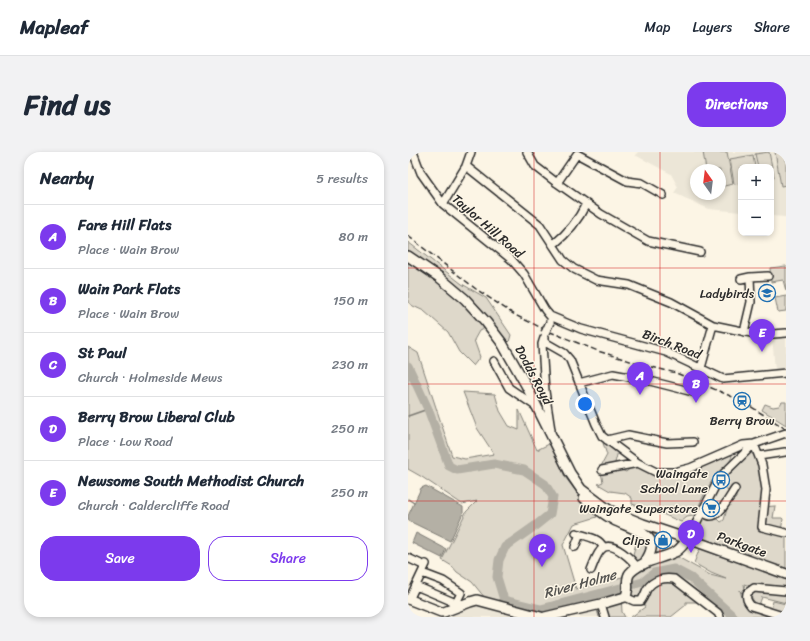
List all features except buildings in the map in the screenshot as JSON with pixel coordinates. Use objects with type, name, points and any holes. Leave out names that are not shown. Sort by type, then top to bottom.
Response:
[{"type":"main road","name":"Dodds Royd","points":[[408,256],[439,277],[465,299],[502,343],[537,407],[570,473],[581,489],[584,498],[598,510],[614,520],[643,534],[650,540],[651,551],[641,566]]},
{"type":"main road","name":"Parkgate","points":[[581,489],[609,510],[643,524],[786,574]]},
{"type":"main road","points":[[545,617],[601,604],[627,594],[627,580],[629,574],[641,566],[679,553],[688,539]]},
{"type":"main road","points":[[409,600],[441,612],[444,612],[457,605],[477,600],[540,617]]},
{"type":"street","name":"Taylor Hill Road","points":[[413,152],[420,173],[443,204],[511,259],[524,274],[550,319]]},
{"type":"street","points":[[443,204],[466,166],[471,152]]},
{"type":"street","points":[[527,152],[535,166],[557,183],[586,204],[648,241],[700,252]]},
{"type":"street","points":[[557,183],[577,154],[627,181],[642,183],[663,195]]},
{"type":"street","points":[[466,166],[540,225],[563,260],[574,269],[596,280],[629,285],[671,302],[713,326],[761,335],[786,333]]},
{"type":"street","points":[[553,245],[566,235],[581,215],[586,204]]},
{"type":"street","points":[[741,279],[768,276]]},
{"type":"street","points":[[744,332],[751,302],[750,277]]},
{"type":"street","points":[[550,319],[544,337],[545,391],[552,437]]},
{"type":"street","name":"Birch Road","points":[[550,319],[666,352],[723,378],[786,373]]},
{"type":"street","points":[[701,368],[713,326]]},
{"type":"street","points":[[544,337],[564,353],[570,360],[599,431],[608,440],[638,463],[656,472],[674,472],[690,468],[743,445],[754,444],[786,433]]},
{"type":"street","points":[[494,361],[509,388],[537,407]]},
{"type":"street","points":[[579,383],[613,374],[646,380],[697,393]]},
{"type":"street","points":[[608,440],[628,435],[667,443],[693,442]]},
{"type":"street","points":[[754,444],[762,465],[766,490],[762,527],[786,533]]},
{"type":"street","points":[[688,539],[720,477],[754,444]]},
{"type":"street","points":[[732,450],[739,459]]},
{"type":"street","points":[[759,456],[785,452]]},
{"type":"street","points":[[602,470],[638,463]]},
{"type":"street","points":[[701,512],[710,516],[716,515],[735,489]]},
{"type":"street","points":[[575,547],[578,534],[597,540],[602,543],[603,547]]},
{"type":"street","points":[[591,570],[603,547],[609,546],[618,549],[641,566]]},
{"type":"street","points":[[408,558],[461,593],[457,605],[416,586]]},
{"type":"street","points":[[409,600],[424,568]]},
{"type":"street","points":[[627,594],[634,601],[641,601],[653,583],[668,578],[674,579],[680,582],[718,613],[720,617]]},
{"type":"street","points":[[786,591],[754,588],[749,591],[746,597],[751,606],[786,616]]},
{"type":"street","points":[[601,604],[605,617]]},
{"type":"shaded area","points":[[638,152],[786,152],[786,217],[774,216],[774,164],[738,164],[738,212],[709,209],[674,193],[678,187],[671,174],[635,155]]},
{"type":"shaded area","points":[[703,152],[727,152],[733,184],[726,186],[726,164],[705,164]]},
{"type":"shaded area","points":[[769,152],[771,164],[757,164],[755,154]]},
{"type":"shaded area","points":[[775,152],[786,152],[786,185],[781,186]]},
{"type":"shaded area","points":[[753,155],[754,164],[738,164],[738,183],[734,184],[730,159]]},
{"type":"shaded area","points":[[408,242],[462,284],[486,298],[511,335],[509,342],[498,331],[485,328],[479,331],[474,340],[480,357],[473,366],[459,352],[448,332],[424,311],[408,302]]},
{"type":"shaded area","points":[[786,266],[786,291],[783,280],[771,282],[770,268]]},
{"type":"shaded area","points":[[786,296],[786,311],[778,312],[775,298]]},
{"type":"shaded area","points":[[786,335],[786,369],[775,370],[772,336]]},
{"type":"shaded area","points":[[408,347],[418,353],[452,456],[465,459],[494,454],[477,428],[463,392],[495,394],[500,411],[509,426],[519,430],[519,410],[537,450],[551,443],[565,477],[597,517],[574,524],[563,545],[576,589],[622,577],[629,569],[638,536],[646,531],[659,536],[664,560],[676,556],[710,575],[726,579],[711,573],[694,563],[700,548],[786,578],[786,588],[754,584],[750,586],[744,584],[745,590],[743,595],[740,590],[744,601],[750,608],[770,615],[770,617],[728,617],[715,604],[672,573],[658,576],[645,585],[641,597],[621,595],[622,612],[625,617],[599,617],[597,610],[591,602],[544,614],[485,598],[472,582],[442,560],[466,512],[477,501],[462,504],[408,469]]},
{"type":"shaded area","points":[[782,402],[786,402],[786,425],[762,410],[765,404],[773,407],[779,406]]},
{"type":"shaded area","points":[[606,440],[618,451],[615,463],[621,470],[626,472],[634,465],[654,474],[728,454],[732,455],[732,458],[711,482],[694,516],[687,517],[681,522],[658,512],[632,504],[632,498],[625,493],[610,491],[598,484],[603,482],[600,468],[607,455],[603,443]]},
{"type":"shaded area","points":[[751,452],[757,460],[757,464],[760,466],[764,488],[762,507],[775,506],[773,518],[783,519],[781,531],[786,536],[786,569],[692,537],[703,515],[718,519],[721,522],[724,520],[728,505],[736,498],[736,496],[720,484]]},
{"type":"shaded area","points":[[719,485],[729,494],[715,514],[704,513]]},
{"type":"shaded area","points":[[426,486],[463,507],[463,513],[450,541],[409,521],[408,516],[421,488]]},
{"type":"shaded area","points":[[416,533],[446,549],[442,558],[412,543]]},
{"type":"shaded area","points":[[671,580],[701,602],[686,602],[686,605],[671,617],[631,617],[645,607],[644,605],[646,600],[653,588],[660,583]]},
{"type":"shaded area","points":[[755,589],[786,593],[786,603],[762,597],[759,605],[751,596],[751,592]]},
{"type":"shaded area","points":[[773,601],[786,604],[786,614],[771,610]]},
{"type":"shaded area","points":[[475,603],[533,617],[451,617],[450,615]]},
{"type":"shaded area","points":[[597,610],[599,617],[561,617]]},
{"type":"waterway","name":"River Holme","points":[[408,366],[428,409],[449,466],[457,470],[494,464],[524,470],[545,484],[553,497],[550,514],[505,547],[499,560],[497,577],[504,600],[541,609],[643,582],[654,573],[674,569],[691,578],[734,617]]},
{"type":"waterway","points":[[408,416],[428,409]]},
{"type":"waterway","points":[[408,499],[414,503]]},
{"type":"railway","points":[[408,236],[476,289],[515,315],[548,331],[598,351],[676,373],[693,380],[742,401],[786,429]]},
{"type":"place","name":"Ladybirds","points":[[767,293]]},
{"type":"place","name":"Newsome South Methodist Church","points":[[762,352]]},
{"type":"place","name":"Fare Hill Flats","points":[[640,395]]},
{"type":"place","name":"Berry Brow","points":[[742,401]]},
{"type":"place","name":"Wain Park Flats","points":[[696,403]]},
{"type":"place","name":"Waingate School Lane","points":[[721,480]]},
{"type":"place","name":"Waingate Superstore","points":[[711,508]]},
{"type":"place","name":"Clips","points":[[663,540]]},
{"type":"place","name":"Berry Brow Liberal Club","points":[[691,553]]},
{"type":"place","name":"St Paul","points":[[542,567]]}]
